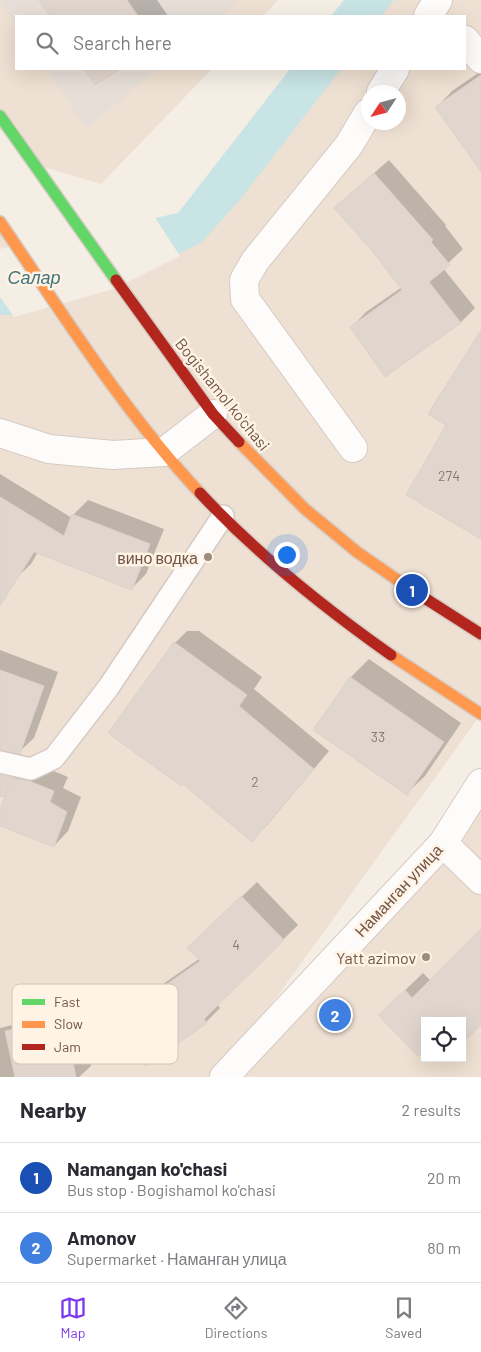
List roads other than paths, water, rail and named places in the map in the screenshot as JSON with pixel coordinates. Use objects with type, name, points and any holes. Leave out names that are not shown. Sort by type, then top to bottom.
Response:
[{"type":"main road","name":"Bogishamol ko'chasi","points":[[0,116],[165,349],[214,414],[276,482],[325,525],[384,571],[481,634]]},
{"type":"main road","points":[[0,222],[112,383],[164,452],[223,516],[307,592],[399,661],[481,714]]},
{"type":"street","points":[[466,41],[481,59]]},
{"type":"street","points":[[386,85],[395,70]]},
{"type":"street","points":[[353,448],[245,299],[244,280],[255,261],[349,145],[361,125]]},
{"type":"street","points":[[0,434],[48,449],[113,455],[164,452],[214,414]]},
{"type":"street","name":"Наманган улица","points":[[224,1077],[443,843],[481,784]]},
{"type":"street","points":[[443,843],[481,880]]},
{"type":"lane","points":[[0,762],[32,769],[54,758],[108,688],[223,516]]},
{"type":"water","points":[[344,0],[394,0],[382,15],[332,15]]},
{"type":"water","name":"Салар","points":[[289,70],[340,70],[239,201],[202,242],[113,287],[12,315],[0,315],[0,252],[178,213]]},
{"type":"place","name":"вино водка","points":[[208,557]]},
{"type":"place","name":"Namangan ko'chasi","points":[[412,590]]},
{"type":"place","name":"Yatt azimov","points":[[426,957]]},
{"type":"place","name":"Amonov","points":[[335,1015]]}]
